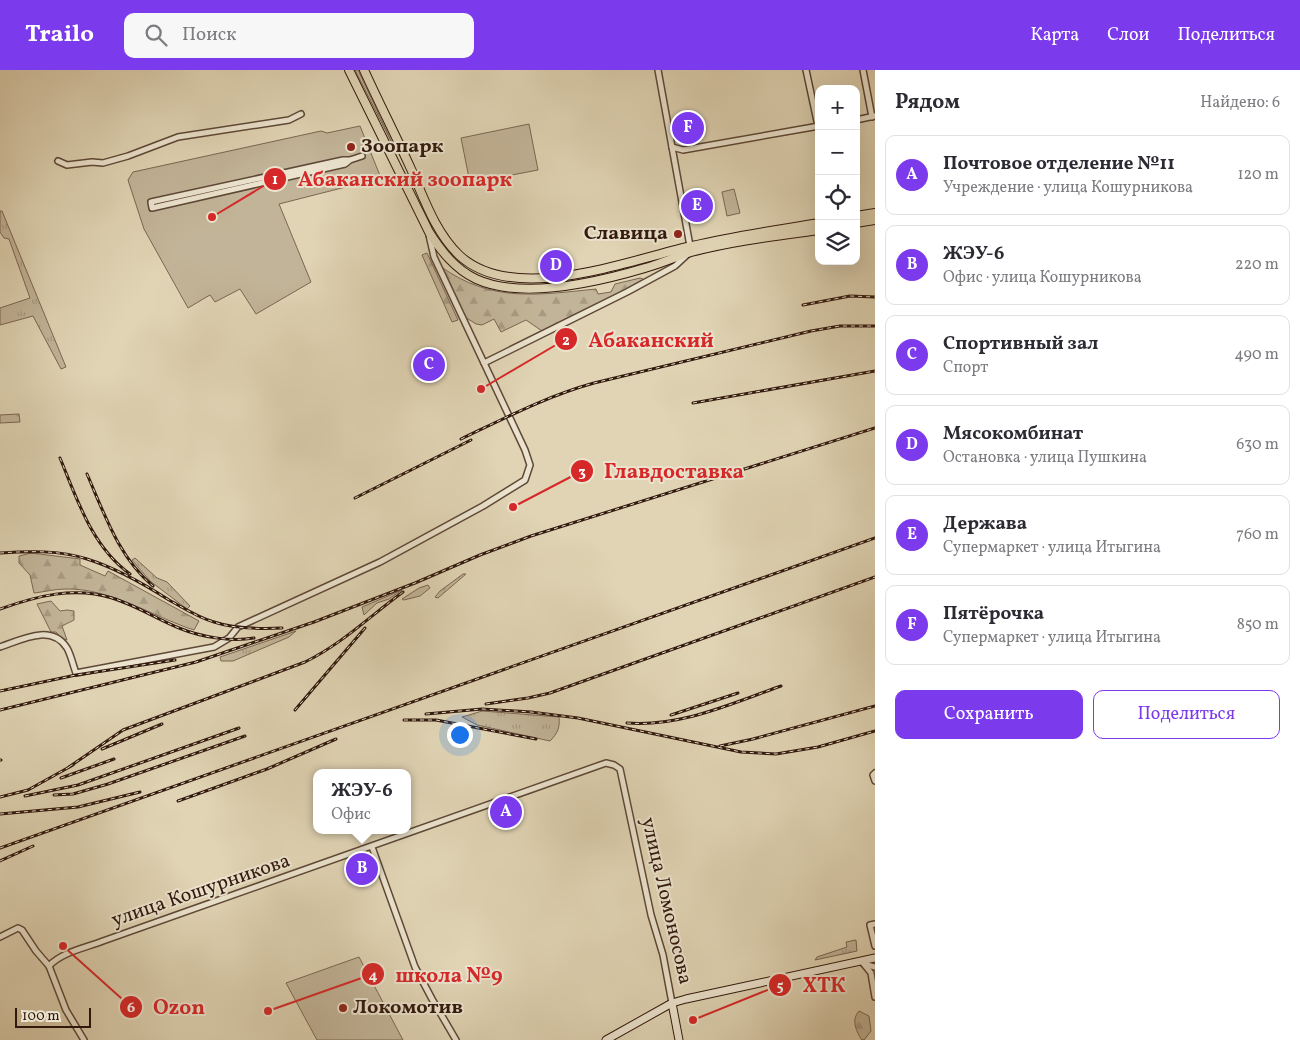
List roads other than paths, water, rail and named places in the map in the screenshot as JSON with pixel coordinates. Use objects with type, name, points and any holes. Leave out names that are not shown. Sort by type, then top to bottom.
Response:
[{"type":"main road","points":[[349,70],[428,232],[442,253],[456,266],[476,279],[504,288],[531,289],[579,283],[646,268],[690,249],[815,231]]},
{"type":"main road","points":[[364,70],[440,231],[460,256],[480,269],[501,277],[549,278],[619,266],[690,249],[815,224]]},
{"type":"main road","points":[[860,215],[875,213]]},
{"type":"main road","points":[[860,222],[875,220]]},
{"type":"street","points":[[484,363],[675,266],[690,249],[658,70]]},
{"type":"street","points":[[806,70],[815,109]]},
{"type":"street","points":[[860,119],[873,117],[863,70]]},
{"type":"street","points":[[58,161],[67,165],[92,162],[103,163],[128,156],[178,137],[289,120],[301,114]]},
{"type":"street","points":[[672,147],[683,150],[815,127]]},
{"type":"street","points":[[350,160],[345,164],[152,208],[150,202],[362,156]]},
{"type":"street","points":[[0,648],[34,635],[48,634],[59,638],[67,648],[76,673],[214,647],[229,638],[238,627],[380,562],[483,506],[525,480],[530,465],[525,450],[434,257],[428,232]]},
{"type":"street","name":"улица Кошурникова","points":[[411,832],[593,767],[614,764],[620,769]]},
{"type":"street","name":"улица Ломоносова","points":[[620,769],[652,915],[663,955],[679,1040]]},
{"type":"street","points":[[874,774],[875,781]]},
{"type":"street","name":"улица Кошурникова","points":[[49,966],[61,956],[406,834]]},
{"type":"street","points":[[372,847],[415,967],[456,1040]]},
{"type":"street","points":[[873,924],[875,946]]},
{"type":"street","points":[[0,937],[18,928],[22,930],[49,966],[68,1014],[84,1040]]},
{"type":"street","points":[[606,1040],[672,1003],[713,992],[860,963],[875,958]]},
{"type":"street","points":[[860,963],[875,967]]},
{"type":"street","points":[[860,963],[871,973],[875,997]]},
{"type":"railway","points":[[803,305],[850,296],[875,297]]},
{"type":"railway","points":[[461,439],[543,401],[594,383],[811,331],[840,326],[875,326]]},
{"type":"railway","points":[[693,403],[875,371]]},
{"type":"railway","points":[[0,710],[196,662],[314,622],[531,536],[875,428]]},
{"type":"railway","points":[[355,498],[471,440]]},
{"type":"railway","points":[[60,458],[80,506],[96,536],[105,550],[130,574]]},
{"type":"railway","points":[[87,474],[106,519],[122,549],[141,575],[153,586]]},
{"type":"railway","points":[[0,848],[875,538]]},
{"type":"railway","points":[[0,553],[44,552],[76,556],[98,563],[140,582],[169,600],[208,620],[239,627],[282,628]]},
{"type":"railway","points":[[486,704],[550,693],[875,577]]},
{"type":"railway","points":[[69,767],[123,730],[305,662],[344,638],[403,592]]},
{"type":"railway","points":[[0,609],[56,594],[98,594],[121,601],[179,628],[197,634],[226,639],[254,638]]},
{"type":"railway","points":[[295,710],[365,628]]},
{"type":"railway","points":[[0,691],[76,675],[175,660]]},
{"type":"railway","points":[[627,723],[647,723],[686,718],[724,707],[781,686]]},
{"type":"railway","points":[[671,715],[738,693]]},
{"type":"railway","points":[[720,746],[875,706]]},
{"type":"railway","points":[[426,714],[482,709],[531,712],[578,718],[741,752],[776,754],[818,747],[875,731]]},
{"type":"railway","points":[[404,720],[436,720],[536,739]]},
{"type":"railway","points":[[102,749],[162,724]]},
{"type":"railway","points":[[25,796],[78,785],[239,728]]},
{"type":"railway","points":[[54,795],[73,794],[108,784],[245,736]]},
{"type":"railway","points":[[178,801],[267,769],[336,739]]},
{"type":"railway","points":[[61,778],[114,759]]},
{"type":"railway","points":[[0,797],[28,790],[73,765]]},
{"type":"railway","points":[[0,814],[78,807],[140,792]]},
{"type":"railway","points":[[0,861],[33,846]]},
{"type":"place","name":"Пятёрочка","points":[[688,128]]},
{"type":"place","name":"Зоопарк","points":[[351,147]]},
{"type":"place","name":"Держава","points":[[697,206]]},
{"type":"place","name":"Абаканский зоопарк","points":[[212,217]]},
{"type":"place","name":"Славица","points":[[678,234]]},
{"type":"place","name":"Мясокомбинат","points":[[556,266]]},
{"type":"place","name":"Спортивный зал","points":[[429,365]]},
{"type":"place","name":"Абаканский","points":[[481,389]]},
{"type":"place","name":"Главдоставка","points":[[513,507]]},
{"type":"place","name":"Почтовое отделение №11","points":[[506,812]]},
{"type":"place","name":"ЖЭУ-6","points":[[362,869]]},
{"type":"place","name":"Ozon","points":[[63,946]]},
{"type":"place","name":"Локомотив","points":[[343,1008]]},
{"type":"place","name":"школа №9","points":[[268,1011]]},
{"type":"place","name":"ХТК","points":[[693,1020]]}]
